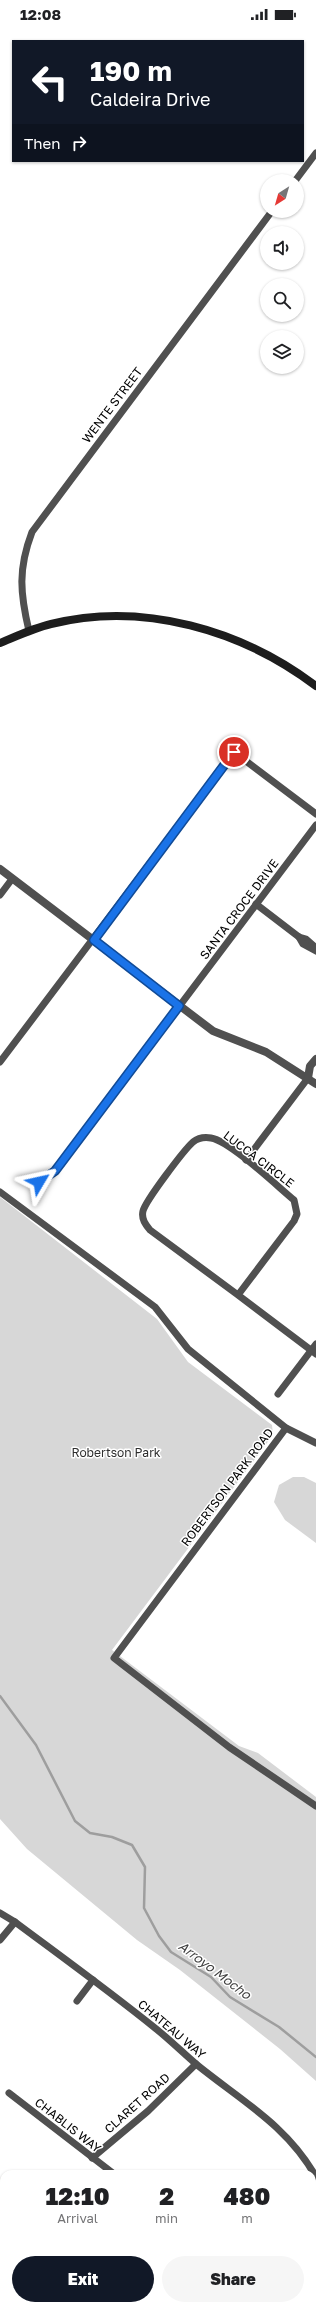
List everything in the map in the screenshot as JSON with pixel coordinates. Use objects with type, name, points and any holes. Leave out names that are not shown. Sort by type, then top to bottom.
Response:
[{"type":"main road","points":[[0,643],[29,631],[75,619],[112,616],[147,618],[189,625],[220,633],[250,645],[276,659],[316,686]]},
{"type":"street","points":[[300,174],[316,153]]},
{"type":"street","name":"WENTE STREET","points":[[29,631],[21,596],[22,566],[32,532],[267,218]]},
{"type":"street","points":[[0,1062],[94,940],[234,752],[316,814]]},
{"type":"street","name":"SANTA CROCE DRIVE","points":[[39,1182],[55,1171],[316,825]]},
{"type":"street","points":[[0,869],[179,1006],[213,1030],[266,1052],[312,1077]]},
{"type":"street","points":[[0,895],[12,879]]},
{"type":"street","points":[[256,904],[299,937],[303,944],[316,950]]},
{"type":"street","points":[[316,1059],[310,1066],[312,1077],[316,1084]]},
{"type":"street","points":[[246,1160],[312,1077]]},
{"type":"street","name":"LUCCA CIRCLE","points":[[238,1295],[294,1221],[297,1214],[294,1200],[246,1160],[219,1141],[212,1138],[199,1139],[188,1148],[157,1188],[146,1204],[142,1216],[150,1230],[314,1352]]},
{"type":"street","name":"ROBERTSON PARK ROAD","points":[[0,1192],[155,1307],[188,1349],[286,1428],[114,1658],[229,1747],[316,1806]]},
{"type":"street","points":[[278,1394],[314,1352],[316,1344]]},
{"type":"street","points":[[286,1428],[316,1443]]},
{"type":"street","name":"CHATEAU WAY","points":[[0,1913],[15,1922],[93,1980],[156,2029],[196,2064],[264,2116],[286,2135],[307,2161],[312,2170]]},
{"type":"street","points":[[0,1940],[15,1922]]},
{"type":"street","points":[[77,2001],[93,1980]]},
{"type":"street","name":"CLARET ROAD","points":[[92,2158],[148,2111],[196,2064]]},
{"type":"street","name":"CHABLIS WAY","points":[[9,2093],[108,2170]]},
{"type":"green space","name":"Robertson Park","points":[[0,1197],[157,1319],[188,1362],[272,1425],[273,1435],[112,1650],[239,1746],[258,1753],[316,1797],[316,2081],[280,2049],[180,1970],[137,1940],[27,1849],[0,1819]]},
{"type":"green space","points":[[293,1477],[304,1477],[316,1483],[316,1543],[285,1520],[274,1502],[279,1485]]},
{"type":"waterway","name":"Arroyo Mocho","points":[[0,1696],[36,1745],[75,1821],[90,1833],[112,1837],[132,1845],[145,1867],[144,1908],[159,1936],[171,1952],[211,1977],[230,1997],[279,2027],[316,2057]]},
{"type":"route","points":[[39,1182],[55,1171],[179,1006],[94,940],[234,752]]}]
